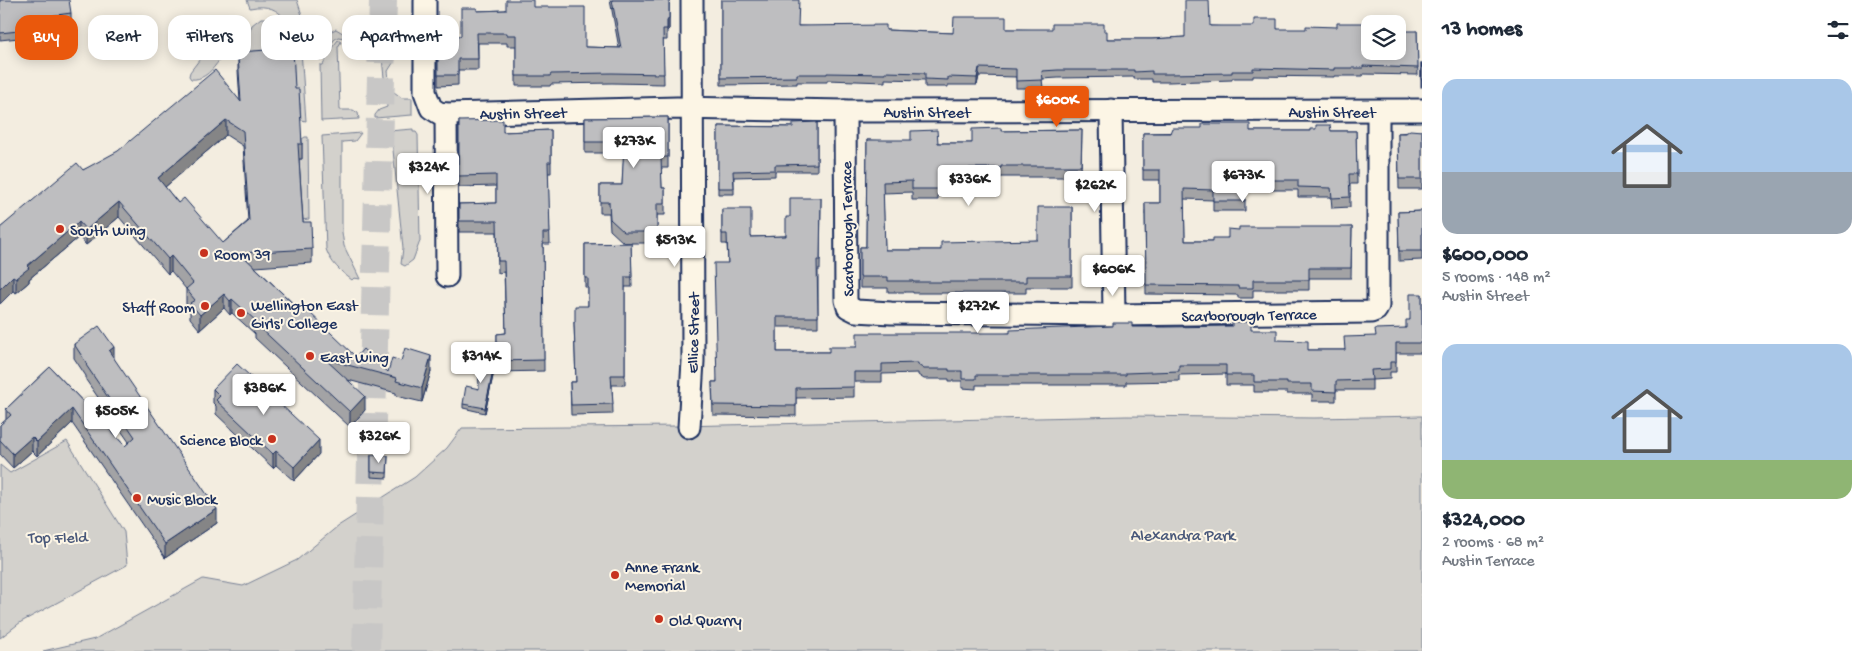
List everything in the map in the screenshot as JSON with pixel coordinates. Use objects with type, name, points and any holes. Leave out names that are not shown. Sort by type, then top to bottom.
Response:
[{"type":"street","points":[[425,0],[425,92],[427,102],[440,112],[447,276]]},
{"type":"street","name":"Ellice Street","points":[[689,427],[693,360],[692,0]]},
{"type":"street","name":"Austin Street","points":[[440,112],[692,109],[845,112],[1422,110]]},
{"type":"street","points":[[1111,110],[1114,315]]},
{"type":"street","name":"Scarborough Terrace","points":[[845,112],[846,300],[848,307],[856,311],[891,313],[1114,315],[1372,312],[1376,310],[1378,306],[1379,228],[1378,111]]},
{"type":"green space","points":[[247,0],[297,0],[302,15],[281,15],[272,9],[262,7],[250,8]]},
{"type":"green space","points":[[261,18],[261,60],[302,60],[306,121],[301,120],[300,103],[295,104],[246,60],[251,60],[252,25]]},
{"type":"green space","points":[[336,29],[342,33],[342,38],[338,37],[332,43],[332,31]]},
{"type":"green space","points":[[338,40],[341,42],[338,47],[340,110],[353,110],[358,113],[359,119],[321,121],[320,65],[323,65],[326,60],[332,60],[332,48]]},
{"type":"green space","points":[[199,60],[220,60],[211,70],[198,79],[191,79],[189,76]]},
{"type":"green space","points":[[382,60],[395,60],[388,71],[390,89],[402,98],[412,98],[412,115],[375,118],[379,110],[387,107]]},
{"type":"green space","points":[[413,129],[413,132],[416,132],[418,135],[420,241],[413,260],[405,266],[401,264],[403,248],[392,140],[381,137],[376,132]]},
{"type":"green space","points":[[361,133],[355,141],[342,142],[342,232],[344,246],[360,279],[354,278],[352,280],[336,266],[326,249],[322,136]]},
{"type":"green space","points":[[308,137],[309,219],[302,220],[298,159],[302,159],[302,139]]},
{"type":"green space","name":"Alexandra Park","points":[[1127,416],[1314,418],[1422,416],[1422,651],[43,651],[95,639],[203,579],[243,586],[297,560],[338,526],[415,477],[447,448],[462,428],[679,426]]},
{"type":"green space","name":"Top FIeld","points":[[67,441],[124,532],[127,565],[21,622],[0,638],[0,465],[10,473]]},
{"type":"building","points":[[0,0],[69,0],[71,13],[15,15],[15,31],[0,33]]},
{"type":"building","points":[[506,0],[533,0],[533,7],[585,7],[585,47],[621,48],[612,0],[669,0],[667,29],[663,29],[664,74],[612,73],[516,76],[516,35],[507,35],[507,33],[477,33],[478,59],[459,59],[461,8],[477,8],[477,11],[506,10]]},
{"type":"building","points":[[721,0],[799,0],[798,26],[886,25],[886,30],[953,33],[954,17],[1006,17],[1006,29],[1052,29],[1052,24],[1104,24],[1104,31],[1107,31],[1107,39],[1152,39],[1185,37],[1185,0],[1209,0],[1210,26],[1254,26],[1254,19],[1277,19],[1277,29],[1306,29],[1306,26],[1337,27],[1337,23],[1361,23],[1361,60],[1406,60],[1406,31],[1417,31],[1418,68],[1363,66],[1363,68],[1334,68],[1334,70],[1253,68],[1253,71],[1232,71],[1232,73],[1169,74],[1152,74],[1152,71],[1134,72],[1134,70],[1058,70],[1042,71],[1043,80],[1016,81],[1016,69],[979,68],[977,78],[948,77],[948,80],[925,79],[925,73],[885,72],[885,74],[827,73],[797,74],[797,77],[721,78]]},
{"type":"building","points":[[261,50],[261,60],[294,60],[295,89],[299,89],[302,144],[298,144],[303,222],[311,222],[312,249],[240,253],[304,314],[307,310],[356,357],[363,349],[388,372],[392,358],[401,361],[405,348],[431,356],[422,388],[396,381],[397,378],[325,359],[365,396],[350,412],[232,299],[230,301],[224,294],[200,315],[190,303],[195,300],[186,289],[193,283],[171,256],[168,259],[119,202],[86,230],[79,222],[27,266],[29,268],[16,278],[13,276],[0,289],[0,228],[77,163],[83,170],[118,151],[215,70],[241,102],[238,60],[251,60],[251,51]],"holes":[[[226,120],[243,131],[249,221],[223,243],[184,198],[178,203],[158,178]]]},
{"type":"building","points":[[438,60],[458,60],[458,75],[438,75]]},
{"type":"building","points":[[1422,63],[1422,79],[1421,79]]},
{"type":"building","points":[[668,117],[668,157],[661,157],[662,188],[665,188],[665,204],[657,204],[657,232],[624,232],[610,219],[609,202],[600,202],[600,185],[622,185],[624,142],[585,142],[585,118]]},
{"type":"building","points":[[503,120],[503,132],[551,130],[551,162],[548,162],[550,233],[543,233],[544,360],[497,361],[497,334],[506,333],[504,261],[498,261],[497,221],[459,221],[459,204],[496,203],[496,175],[459,176],[459,121]]},
{"type":"building","points":[[817,122],[817,164],[775,165],[775,170],[733,171],[734,188],[718,188],[718,126],[793,127],[793,123]]},
{"type":"building","points":[[1202,124],[1250,124],[1250,131],[1310,131],[1310,129],[1316,129],[1316,125],[1330,125],[1331,131],[1356,131],[1357,174],[1349,174],[1350,197],[1332,198],[1331,188],[1298,187],[1298,180],[1245,180],[1245,201],[1213,201],[1213,190],[1184,189],[1185,241],[1213,241],[1213,238],[1228,238],[1228,229],[1239,230],[1239,227],[1352,227],[1351,268],[1309,268],[1309,280],[1253,280],[1253,288],[1238,288],[1238,286],[1146,285],[1145,203],[1160,203],[1160,170],[1143,170],[1143,133],[1170,133],[1172,128],[1202,128]]},
{"type":"building","points":[[1001,128],[1001,131],[1082,130],[1081,166],[969,168],[970,183],[938,183],[938,189],[912,189],[912,181],[883,182],[885,250],[941,250],[941,242],[1038,240],[1038,207],[1072,207],[1072,276],[1026,276],[1026,282],[913,282],[888,281],[888,277],[860,277],[860,247],[866,247],[867,140],[911,140],[911,131],[937,130],[938,143],[972,143],[972,129]]},
{"type":"building","points":[[1410,130],[1422,131],[1422,179],[1399,179],[1398,133],[1406,133]]},
{"type":"building","points":[[790,198],[821,198],[820,260],[817,260],[818,317],[777,317],[777,352],[829,352],[829,347],[857,347],[857,333],[1010,333],[1010,330],[1113,326],[1113,323],[1132,323],[1132,327],[1166,327],[1232,326],[1232,322],[1251,322],[1251,330],[1277,330],[1277,340],[1308,341],[1308,350],[1345,350],[1344,337],[1376,336],[1375,329],[1406,328],[1406,320],[1410,320],[1410,294],[1422,294],[1422,343],[1396,343],[1396,362],[1390,362],[1390,369],[1371,370],[1372,380],[1336,381],[1336,392],[1312,391],[1312,384],[1254,382],[1254,375],[1226,375],[1226,365],[1179,365],[1179,371],[1126,373],[1126,375],[976,375],[976,379],[962,379],[962,371],[924,369],[918,363],[882,364],[882,372],[854,372],[854,387],[796,388],[796,406],[713,405],[712,382],[717,382],[714,263],[728,263],[727,234],[722,234],[722,209],[751,209],[751,237],[786,236],[786,217],[790,217]]},
{"type":"building","points":[[1422,211],[1422,251],[1399,251],[1398,212]]},
{"type":"building","points":[[631,243],[632,277],[625,277],[625,375],[611,375],[613,404],[571,405],[570,382],[576,382],[575,306],[588,306],[588,278],[585,278],[585,244]]},
{"type":"building","points":[[99,326],[114,347],[109,351],[217,509],[165,544],[72,409],[37,442],[32,437],[13,454],[0,440],[0,425],[11,415],[6,409],[50,367],[125,446],[135,437],[74,344]]},
{"type":"building","points":[[478,357],[496,357],[485,408],[463,404],[466,386],[479,389]]},
{"type":"building","name":"Science Block","points":[[237,364],[319,440],[294,467],[276,451],[273,454],[216,400],[220,396],[213,389]]},
{"type":"building","points":[[371,455],[388,456],[387,473],[371,472]]},
{"type":"tunnel","points":[[366,651],[383,0]]},
{"type":"place","name":"South Wing","points":[[60,229]]},
{"type":"place","name":"Room 39","points":[[204,253]]},
{"type":"place","name":"Staff Room","points":[[205,306]]},
{"type":"place","name":"Wellington East Girls' College","points":[[241,313]]},
{"type":"place","name":"East Wing","points":[[310,356]]},
{"type":"place","name":"Science Block","points":[[272,439]]},
{"type":"place","name":"Music Block","points":[[137,498]]},
{"type":"place","name":"Anne Frank Memorial","points":[[615,575]]},
{"type":"place","name":"Old Quarry","points":[[659,619]]}]
